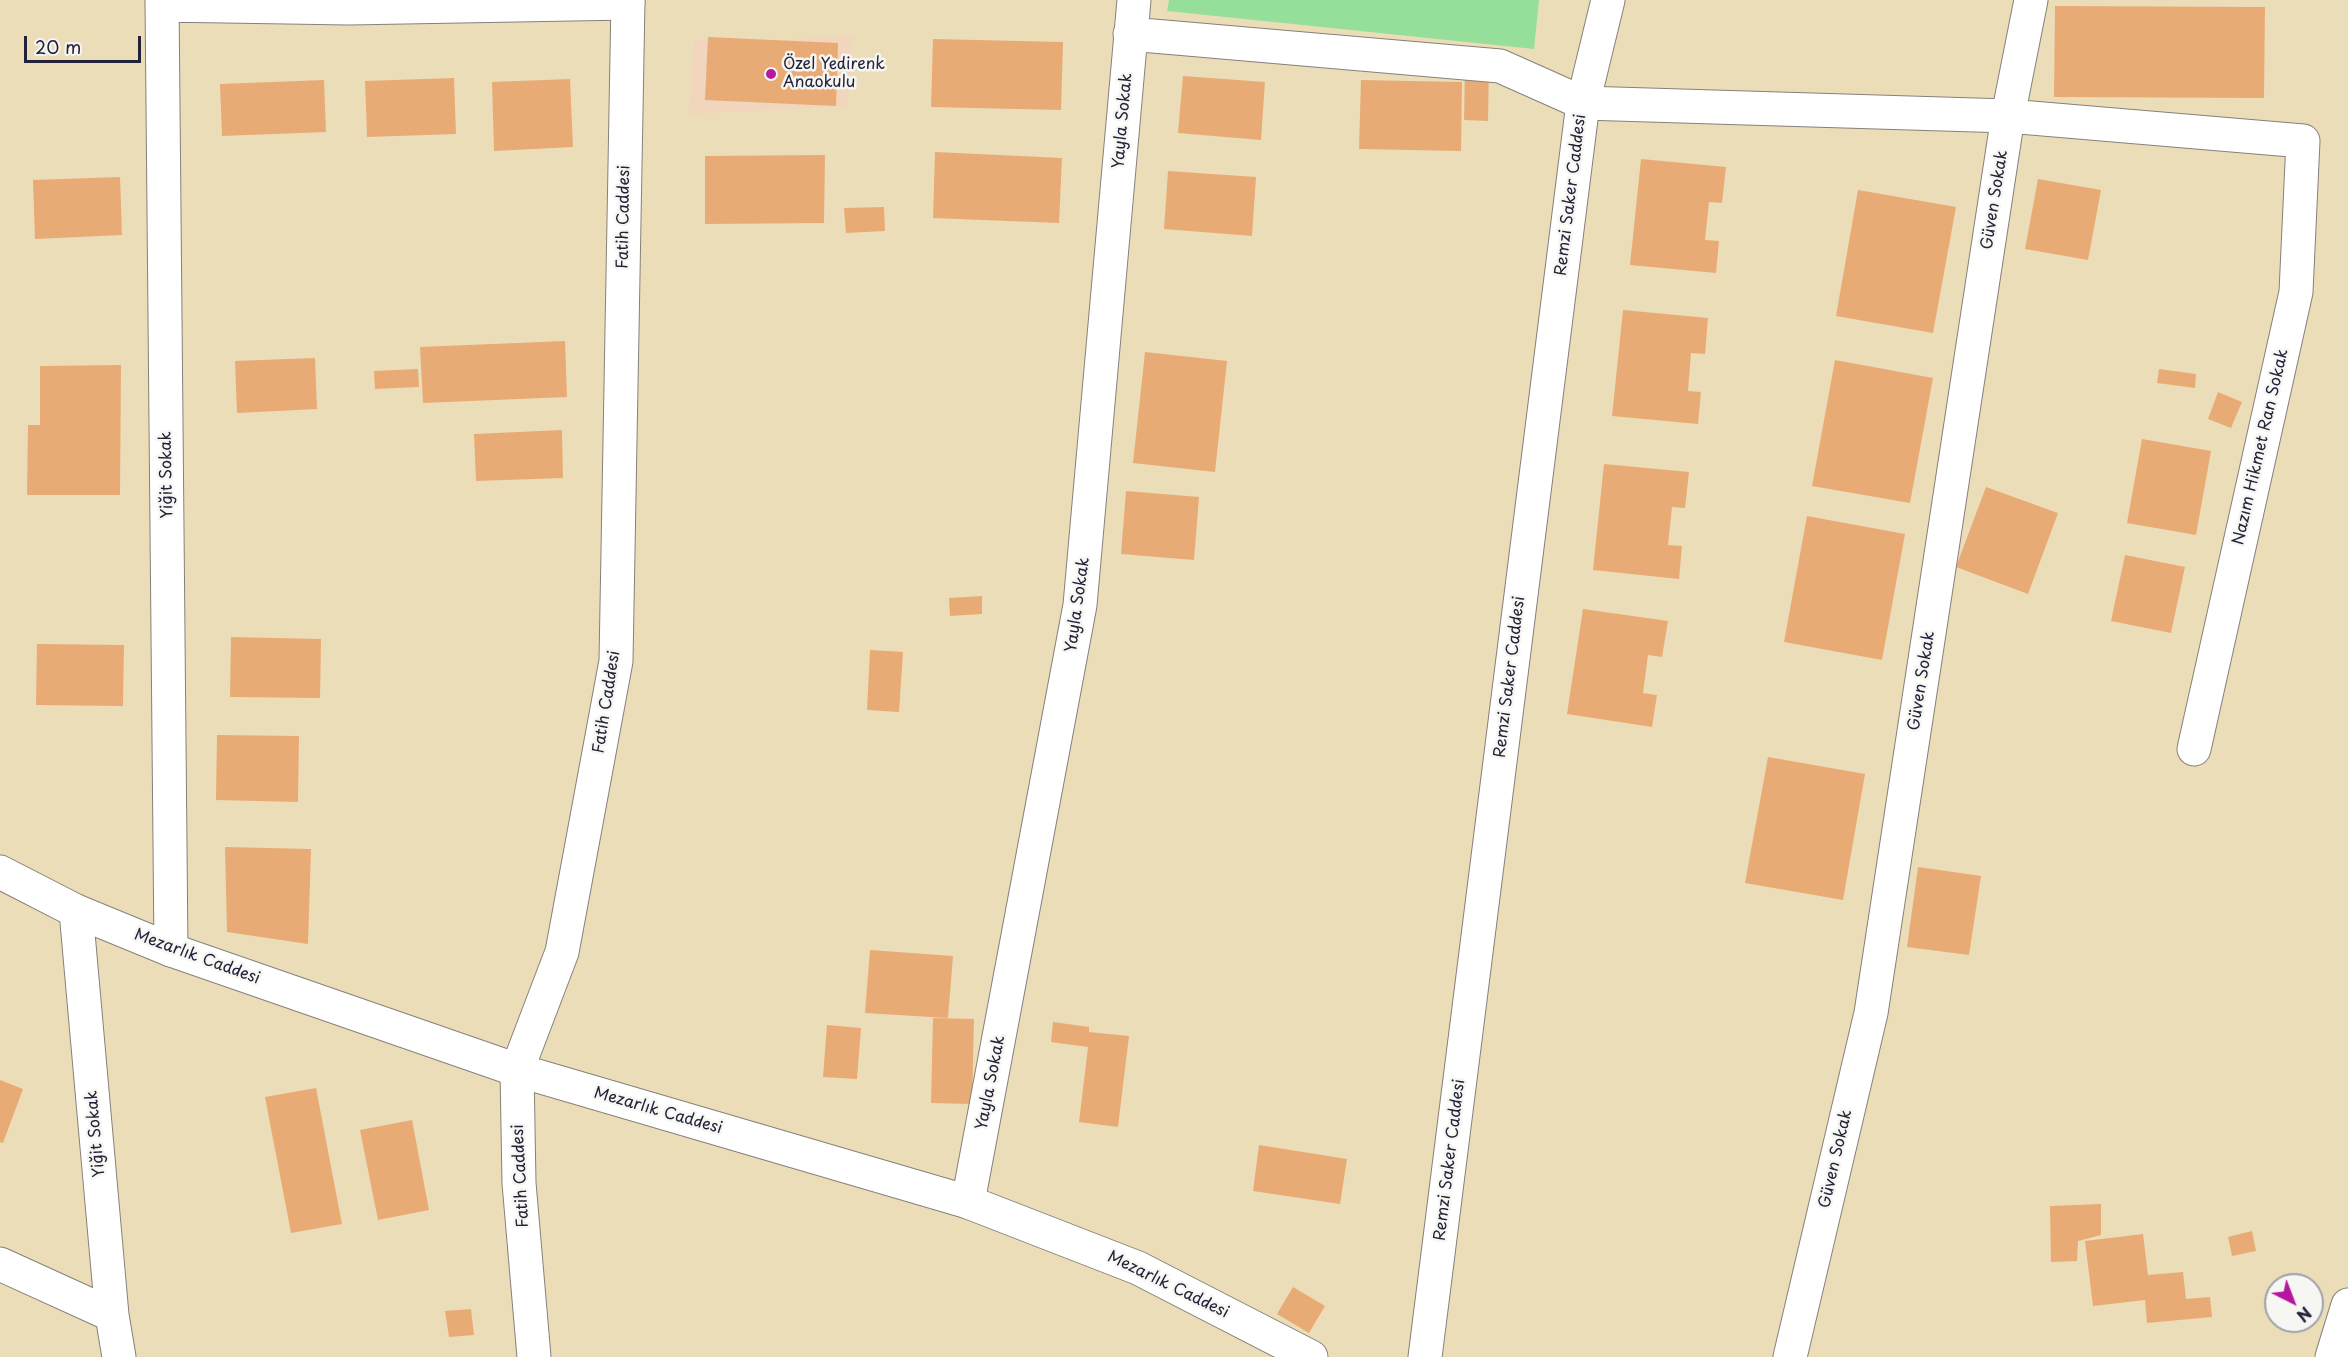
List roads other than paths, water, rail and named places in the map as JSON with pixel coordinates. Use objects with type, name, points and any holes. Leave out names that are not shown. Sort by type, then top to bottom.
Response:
[{"type":"street","name":"Yayla Sokak","points":[[968,1202],[1080,605],[1134,0]]},
{"type":"street","name":"Remzi Saker Caddesi","points":[[1425,1357],[1582,103],[1608,0]]},
{"type":"street","name":"Güven Sokak","points":[[1790,1357],[1871,1013],[2008,116],[2031,0]]},
{"type":"street","points":[[162,3],[349,8],[628,2]]},
{"type":"street","name":"Fatih Caddesi","points":[[534,1357],[519,1183],[518,1070],[562,951],[616,661],[628,2]]},
{"type":"street","name":"Yiğit Sokak","points":[[162,3],[171,950]]},
{"type":"street","points":[[1130,33],[1500,66],[1582,103],[2008,116]]},
{"type":"street","name":"Nazım Hikmet Ran Sokak","points":[[2008,116],[2303,141],[2296,292],[2194,749]]},
{"type":"street","name":"Mezarlık Caddesi","points":[[0,872],[76,910],[171,950],[518,1070],[968,1202],[1138,1268],[1311,1357]]},
{"type":"street","name":"Yiğit Sokak","points":[[76,910],[112,1316],[119,1357]]},
{"type":"street","points":[[0,1264],[112,1316]]},
{"type":"street","points":[[2332,1357],[2348,1305]]},
{"type":"place","name":"Özel Yedirenk Anaokulu","points":[[771,74]]}]
